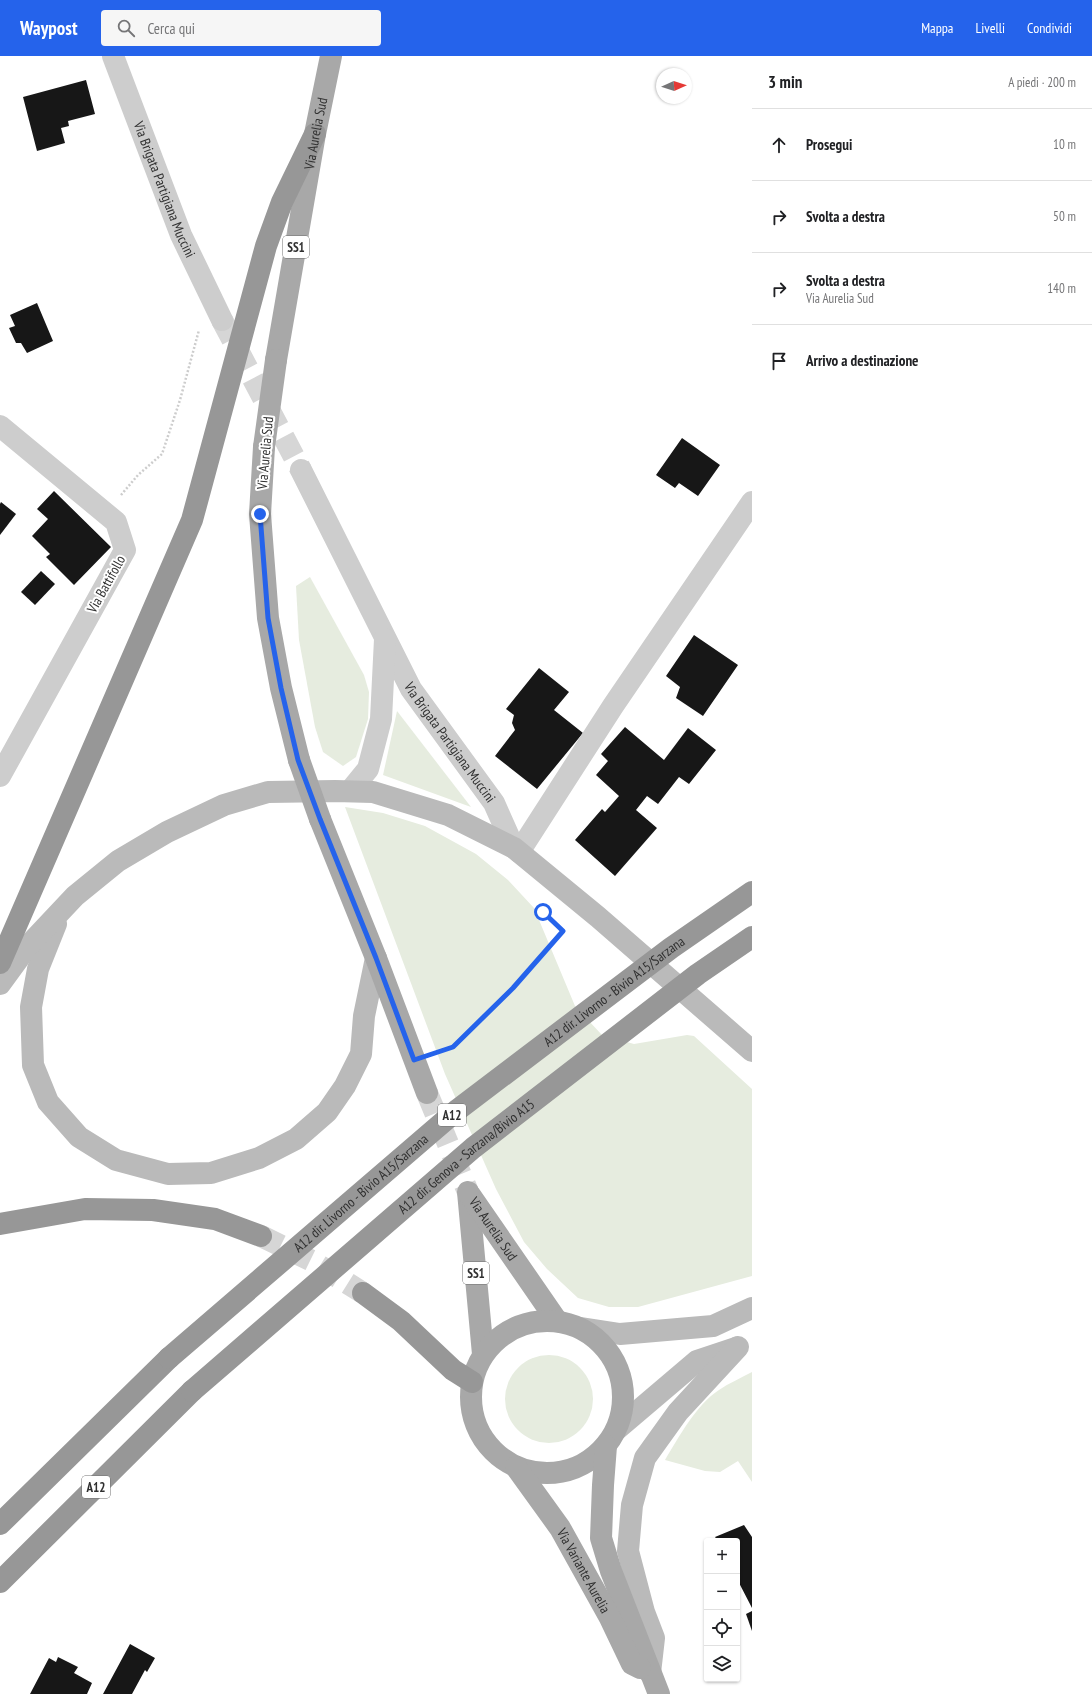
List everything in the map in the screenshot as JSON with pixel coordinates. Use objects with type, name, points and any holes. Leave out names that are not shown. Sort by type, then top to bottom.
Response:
[{"type":"highway","points":[[0,962],[192,520],[266,246],[282,202],[315,134]]},
{"type":"highway","name":"A12 dir. Livorno - Bivio A15/Sarzana","points":[[0,1524],[168,1358],[456,1111],[671,948],[752,892]]},
{"type":"highway","name":"A12 dir. Genova - Sarzana/Bivio A15","points":[[192,1392],[473,1148],[698,974],[752,937]]},
{"type":"highway","points":[[0,1224],[85,1209],[152,1210],[215,1219],[261,1236]]},
{"type":"highway","points":[[363,1293],[401,1321],[453,1370],[472,1382]]},
{"type":"highway","name":"A12","points":[[0,1582],[192,1392]]},
{"type":"main road","name":"Via Aurelia Sud","points":[[331,56],[315,134],[276,360],[264,447],[260,514],[268,618],[281,688],[298,760],[376,958],[427,1093]]},
{"type":"main road","points":[[0,984],[27,947],[60,914],[75,896],[118,861],[166,832],[224,805],[268,792],[373,792],[448,815],[517,850],[752,1051]]},
{"type":"main road","points":[[60,914],[38,969],[31,1007],[33,1065],[48,1102],[79,1137],[116,1160],[168,1174],[211,1173],[259,1158],[296,1139],[326,1112],[345,1086],[360,1054],[364,1016],[376,958]]},
{"type":"main road","name":"Via Aurelia Sud","points":[[483,1354],[468,1192],[557,1321]]},
{"type":"main road","points":[[581,1328],[620,1334],[713,1326],[752,1308]]},
{"type":"main road","name":"Via Variante Aurelia","points":[[483,1354],[512,1329],[534,1321],[557,1321],[581,1328],[601,1342],[616,1362],[623,1386],[624,1407],[612,1438],[603,1485],[601,1538],[611,1571],[659,1694]]},
{"type":"main road","points":[[483,1354],[476,1368],[472,1382],[471,1403],[475,1423],[485,1441],[498,1456],[516,1467],[540,1474],[564,1472],[588,1463],[612,1438],[698,1361],[745,1344]]},
{"type":"main road","points":[[650,1673],[654,1638],[644,1612],[628,1551],[632,1505],[645,1458],[678,1412],[745,1344]]},
{"type":"main road","name":"Via Variante Aurelia","points":[[516,1467],[560,1528],[610,1618],[632,1664],[650,1673]]},
{"type":"street","name":"Via Brigata Partigiana Muccini","points":[[113,56],[180,235],[210,293],[222,320]]},
{"type":"street","points":[[0,426],[116,522]]},
{"type":"street","name":"Via Brigata Partigiana Muccini","points":[[301,470],[411,689],[494,803],[517,850]]},
{"type":"street","points":[[517,850],[752,502]]},
{"type":"street","name":"Via Battifollo","points":[[0,776],[125,550],[116,522]]},
{"type":"street","name":"Via Brigata Partigiana Muccini","points":[[350,791],[368,769],[381,719],[385,637]]},
{"type":"path","points":[[116,522],[116,501],[138,475],[162,454],[180,400],[210,293]]},
{"type":"path","points":[[414,1060],[453,1047],[513,988],[563,931],[543,912],[564,889]]},
{"type":"shaded area","points":[[310,577],[364,675],[369,692],[368,719],[356,757],[343,766],[323,752],[315,727],[299,640],[296,586]]},
{"type":"shaded area","points":[[397,711],[471,807],[383,775]]},
{"type":"shaded area","points":[[345,807],[383,813],[425,826],[476,854],[508,880],[534,908],[575,1006],[602,1035],[634,1044],[687,1035],[694,1036],[752,1089],[752,1276],[638,1307],[609,1307],[578,1298],[547,1269],[524,1242],[496,1189],[445,1074]]},
{"type":"shaded area","points":[[549,1355],[566,1359],[580,1368],[589,1382],[593,1399],[589,1416],[580,1430],[566,1439],[549,1443],[532,1439],[518,1430],[509,1416],[505,1399],[509,1382],[518,1368],[532,1359]]},
{"type":"shaded area","points":[[752,1372],[752,1482],[738,1461],[720,1472],[705,1471],[665,1460],[682,1432],[703,1404],[723,1387]]},
{"type":"building","points":[[86,80],[95,114],[68,121],[69,126],[61,128],[65,143],[37,151],[23,97]]},
{"type":"building","points":[[37,303],[53,341],[27,353],[21,343],[16,343],[9,328],[15,326],[10,315]]},
{"type":"building","points":[[682,438],[720,465],[698,496],[679,483],[675,488],[656,475]]},
{"type":"building","points":[[54,491],[111,547],[74,585],[46,557],[50,554],[32,536],[48,519],[37,509]]},
{"type":"building","points":[[1,502],[16,514],[0,535],[0,504]]},
{"type":"building","points":[[41,571],[55,584],[35,605],[21,592]]},
{"type":"building","points":[[694,635],[738,665],[703,716],[676,698],[680,687],[666,676]]},
{"type":"building","points":[[539,668],[569,692],[554,710],[583,733],[537,789],[495,756],[515,730],[512,723],[514,715],[506,709]]},
{"type":"building","points":[[625,727],[664,760],[688,728],[716,750],[689,784],[679,777],[658,804],[647,796],[636,810],[657,828],[615,876],[575,840],[602,809],[605,812],[619,796],[596,775],[608,761],[601,754]]},
{"type":"building","points":[[744,1525],[752,1537],[752,1608],[740,1585],[740,1538],[715,1537]]},
{"type":"building","points":[[752,1611],[752,1631],[746,1614]]},
{"type":"building","points":[[130,1644],[155,1658],[147,1672],[145,1670],[132,1694],[103,1694]]},
{"type":"building","points":[[58,1657],[78,1667],[74,1673],[92,1683],[87,1694],[30,1694],[49,1658],[56,1662]]},
{"type":"tunnel","points":[[222,320],[301,470]]},
{"type":"tunnel","points":[[427,1093],[468,1192]]},
{"type":"tunnel","points":[[261,1236],[312,1261],[363,1293]]},
{"type":"route","points":[[260,514],[268,618],[281,688],[298,760],[376,958],[414,1060],[453,1047],[513,988],[563,931],[543,912]]}]
